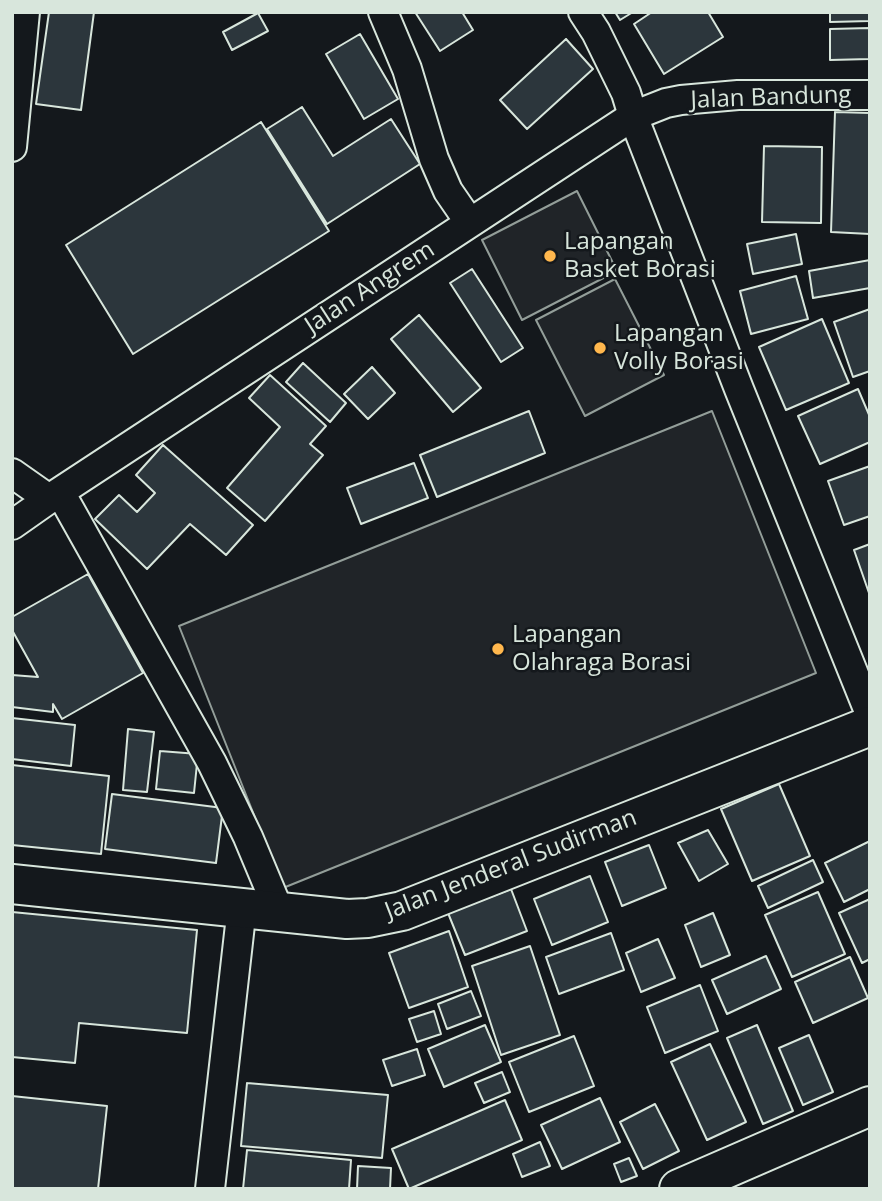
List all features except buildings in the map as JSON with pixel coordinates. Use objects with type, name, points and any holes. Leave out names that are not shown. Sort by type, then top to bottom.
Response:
[{"type":"highway","name":"Jalan Jenderal Sudirman","points":[[12,884],[347,919],[368,918],[402,911],[870,726]]},
{"type":"highway","points":[[679,1189],[870,1106]]},
{"type":"street","points":[[13,131],[25,12]]},
{"type":"street","points":[[383,12],[407,69],[433,159],[448,191],[470,223]]},
{"type":"street","points":[[583,12],[596,32],[626,93],[739,390],[870,714]]},
{"type":"street","name":"Jalan Bandung","points":[[633,116],[666,103],[692,99],[738,95],[870,95]]},
{"type":"street","name":"Jalan Angrem","points":[[12,525],[633,116]]},
{"type":"street","points":[[12,473],[54,495],[212,763],[248,837],[279,911]]},
{"type":"street","points":[[210,1189],[242,907]]},
{"type":"shaded area","name":"Lapangan Basket Borasi","points":[[577,191],[617,271],[522,320],[482,240]]},
{"type":"shaded area","name":"Lapangan Volly Borasi","points":[[615,279],[664,375],[585,416],[536,320]]},
{"type":"shaded area","name":"Lapangan Olahraga Borasi","points":[[712,411],[816,673],[283,888],[179,626]]},
{"type":"place","name":"Lapangan Basket Borasi","points":[[550,256]]},
{"type":"place","name":"Lapangan Volly Borasi","points":[[600,348]]},
{"type":"place","name":"Lapangan Olahraga Borasi","points":[[498,649]]}]
